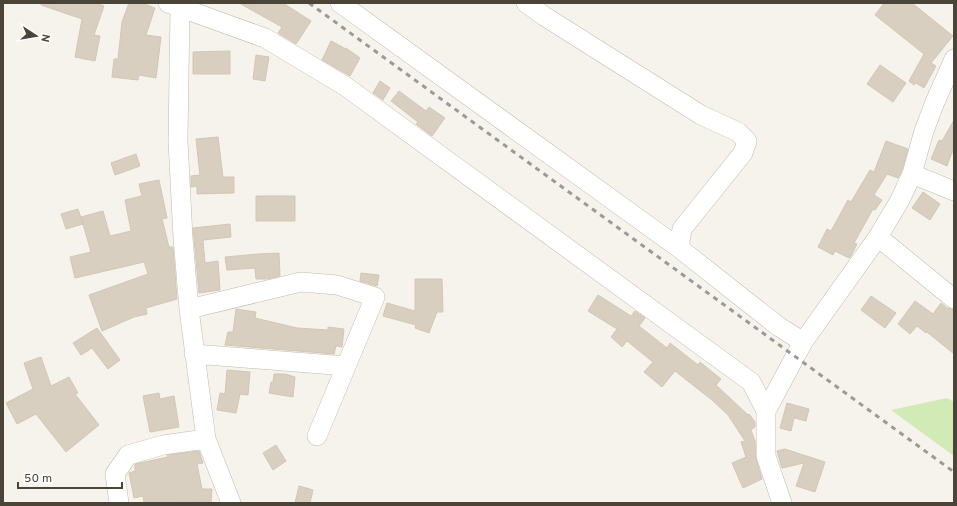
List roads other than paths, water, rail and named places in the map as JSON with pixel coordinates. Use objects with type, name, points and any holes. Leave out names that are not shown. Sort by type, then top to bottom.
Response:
[{"type":"street","points":[[340,3],[679,248],[778,326],[803,342]]},
{"type":"street","points":[[526,3],[544,16],[701,115],[738,132],[747,141],[743,153],[682,229],[679,248]]},
{"type":"street","points":[[231,503],[206,439],[194,354],[183,238],[178,141],[174,6],[265,38],[345,86],[751,382],[766,411],[766,456],[782,503]]},
{"type":"street","points":[[766,411],[803,342],[878,237],[900,200],[912,174],[924,130],[954,58]]},
{"type":"street","points":[[912,174],[954,191]]},
{"type":"street","points":[[878,237],[954,299]]},
{"type":"street","points":[[189,309],[301,282],[337,285],[375,297],[317,436]]},
{"type":"street","points":[[194,354],[346,366]]},
{"type":"street","points":[[119,503],[115,474],[128,454],[164,445],[206,439]]},
{"type":"railway","points":[[309,3],[954,472]]}]
